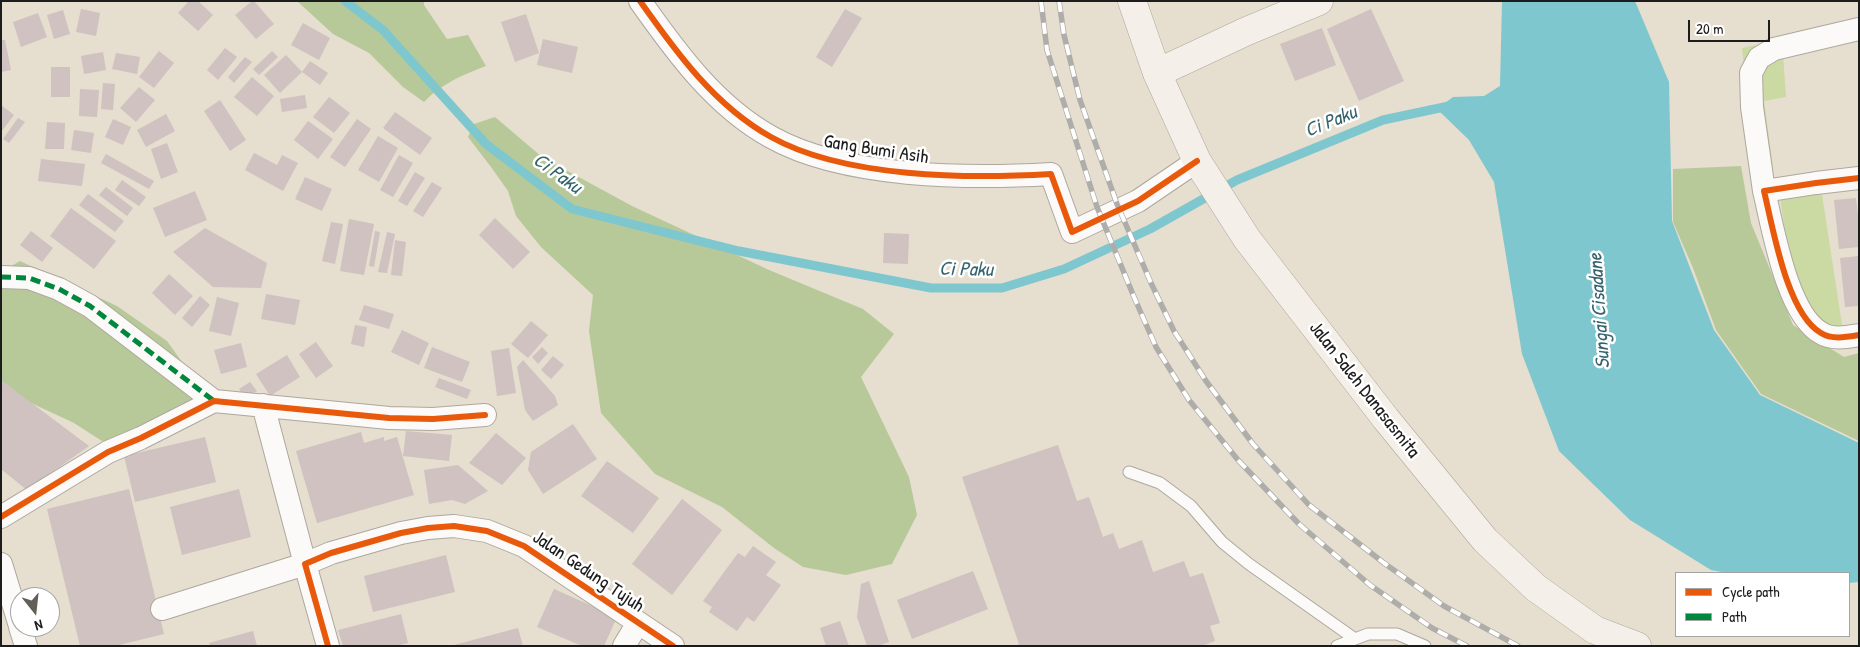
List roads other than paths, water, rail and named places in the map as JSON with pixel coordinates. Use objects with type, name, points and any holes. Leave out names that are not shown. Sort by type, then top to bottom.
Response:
[{"type":"main road","name":"Jalan Saleh Danasasmita","points":[[1132,1],[1157,73],[1197,161],[1247,239],[1386,419],[1485,540],[1536,588],[1596,630],[1637,646]]},
{"type":"main road","points":[[1157,73],[1247,31],[1319,1]]},
{"type":"street","name":"Gang Bumi Asih","points":[[640,1],[688,67],[710,89],[743,118],[792,148],[821,158],[895,171],[937,175],[1018,176],[1050,174],[1072,232],[1138,201],[1197,161]]},
{"type":"street","points":[[1859,29],[1774,49],[1758,58],[1751,73],[1752,107],[1764,191],[1783,271],[1797,304],[1807,321],[1820,333],[1843,338],[1859,335]]},
{"type":"street","points":[[1764,191],[1859,178]]},
{"type":"street","points":[[1,277],[29,278],[58,289],[90,306],[214,401]]},
{"type":"street","points":[[1,517],[108,452],[141,438],[214,401],[389,418],[433,419],[485,415]]},
{"type":"street","points":[[263,405],[328,646]]},
{"type":"street","name":"Jalan Gedung Tujuh","points":[[162,609],[305,564],[331,553],[401,533],[454,526],[487,531],[524,546],[673,646]]},
{"type":"street","points":[[1,564],[10,593]]},
{"type":"street","points":[[624,646],[638,623]]},
{"type":"lane","points":[[1129,472],[1160,482],[1191,506],[1222,542],[1249,564],[1355,639]]},
{"type":"lane","points":[[1339,645],[1368,634],[1397,634],[1425,646]]},
{"type":"water","name":"Sungai Cisadane","points":[[1502,1],[1635,1],[1669,82],[1672,221],[1714,330],[1760,395],[1859,443],[1859,582],[1850,583],[1850,572],[1722,572],[1711,570],[1630,520],[1559,451],[1522,354],[1494,182],[1469,140],[1437,109],[1453,97],[1484,96],[1500,86]]},
{"type":"waterway","name":"Ci Paku","points":[[345,1],[383,30],[486,144],[572,209],[739,251],[931,288],[1002,288],[1064,269],[1150,229],[1237,180],[1383,120],[1449,106]]},
{"type":"railway","points":[[1041,1],[1047,50],[1097,207],[1156,347],[1189,400],[1238,460],[1299,524],[1370,585],[1432,628],[1467,646]]},
{"type":"railway","points":[[1059,1],[1064,35],[1080,100],[1117,204],[1174,331],[1206,381],[1253,444],[1309,505],[1384,563],[1444,606],[1518,646]]}]
